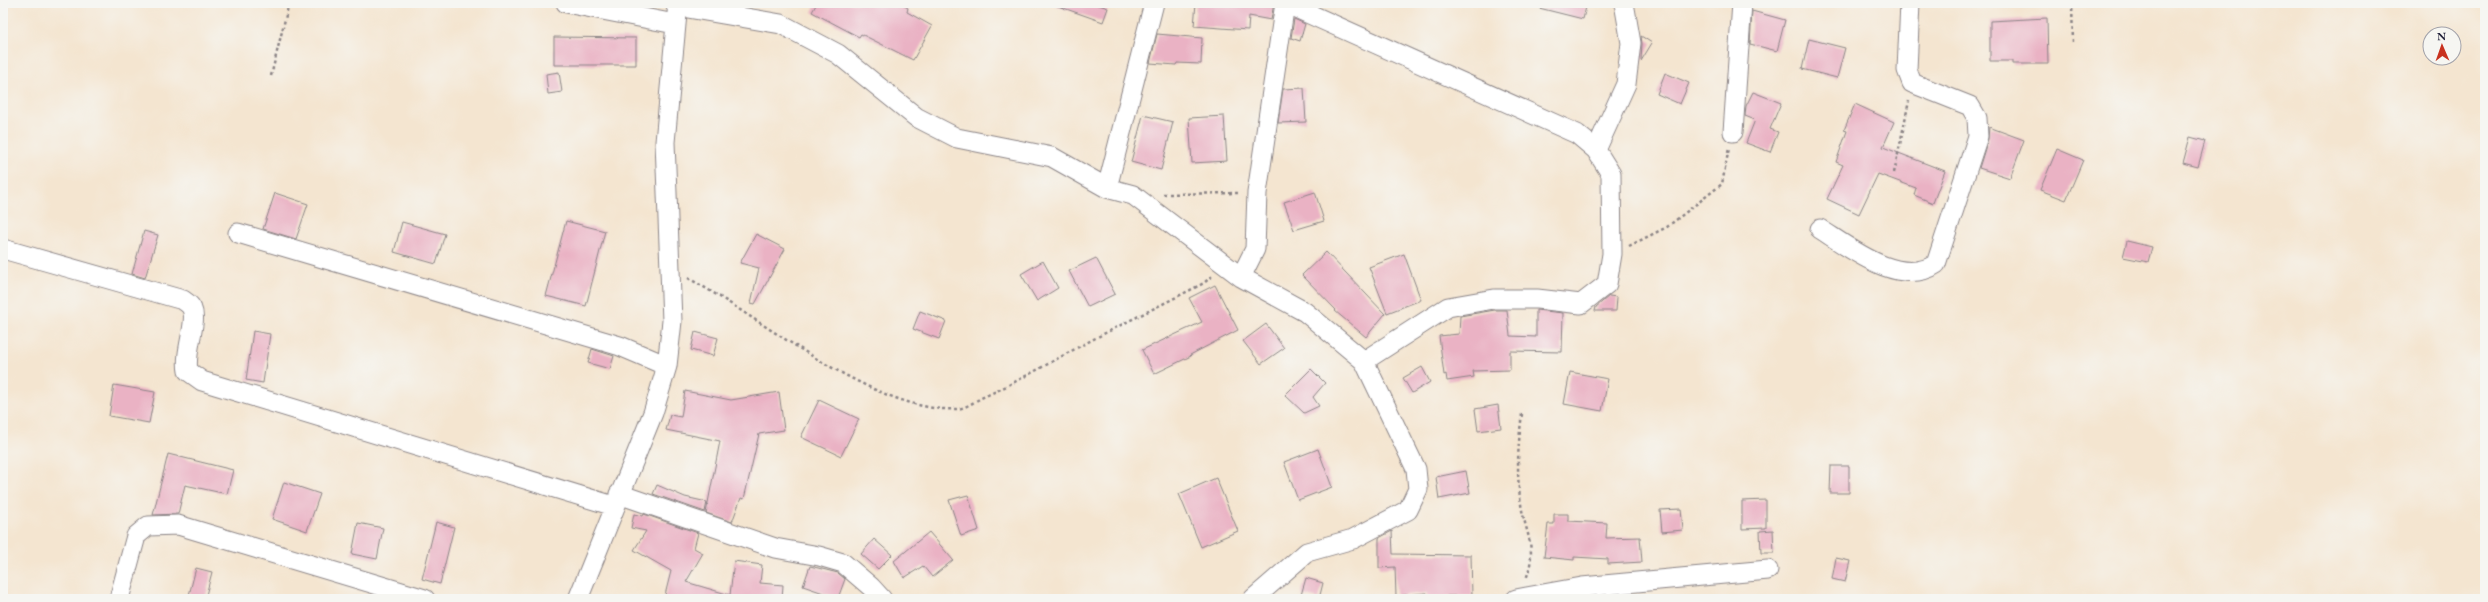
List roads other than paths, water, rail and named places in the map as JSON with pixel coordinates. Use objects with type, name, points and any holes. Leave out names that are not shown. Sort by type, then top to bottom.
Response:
[{"type":"street","points":[[566,3],[676,11],[781,24],[838,54],[916,117],[957,138],[1052,157],[1107,188],[1133,195],[1241,277],[1305,312],[1364,361],[1416,469],[1418,489],[1408,510],[1353,539],[1307,552],[1253,599]]},
{"type":"street","points":[[1107,188],[1154,3]]},
{"type":"street","points":[[1241,277],[1254,249],[1257,193],[1285,3],[1577,134],[1596,150],[1611,174],[1612,254],[1607,284],[1581,304],[1537,299],[1494,299],[1448,307],[1364,361]]},
{"type":"street","points":[[1596,150],[1626,84],[1631,43],[1624,3]]},
{"type":"street","points":[[1733,132],[1742,3]]},
{"type":"street","points":[[1820,229],[1875,264],[1909,271],[1927,270],[1936,264],[1978,136],[1977,118],[1970,106],[1912,83],[1907,70],[1910,3]]},
{"type":"street","points":[[578,599],[616,500],[653,413],[667,366],[672,321],[665,142],[676,11]]},
{"type":"street","points":[[238,233],[620,346],[667,366]]},
{"type":"street","points":[[3,249],[183,300],[192,308],[194,318],[185,360],[188,371],[202,381],[616,500],[775,548],[819,556],[842,563],[872,587],[882,599]]},
{"type":"street","points":[[119,599],[136,536],[148,526],[170,525],[178,525],[425,599]]},
{"type":"street","points":[[1516,599],[1582,587],[1768,570]]}]
